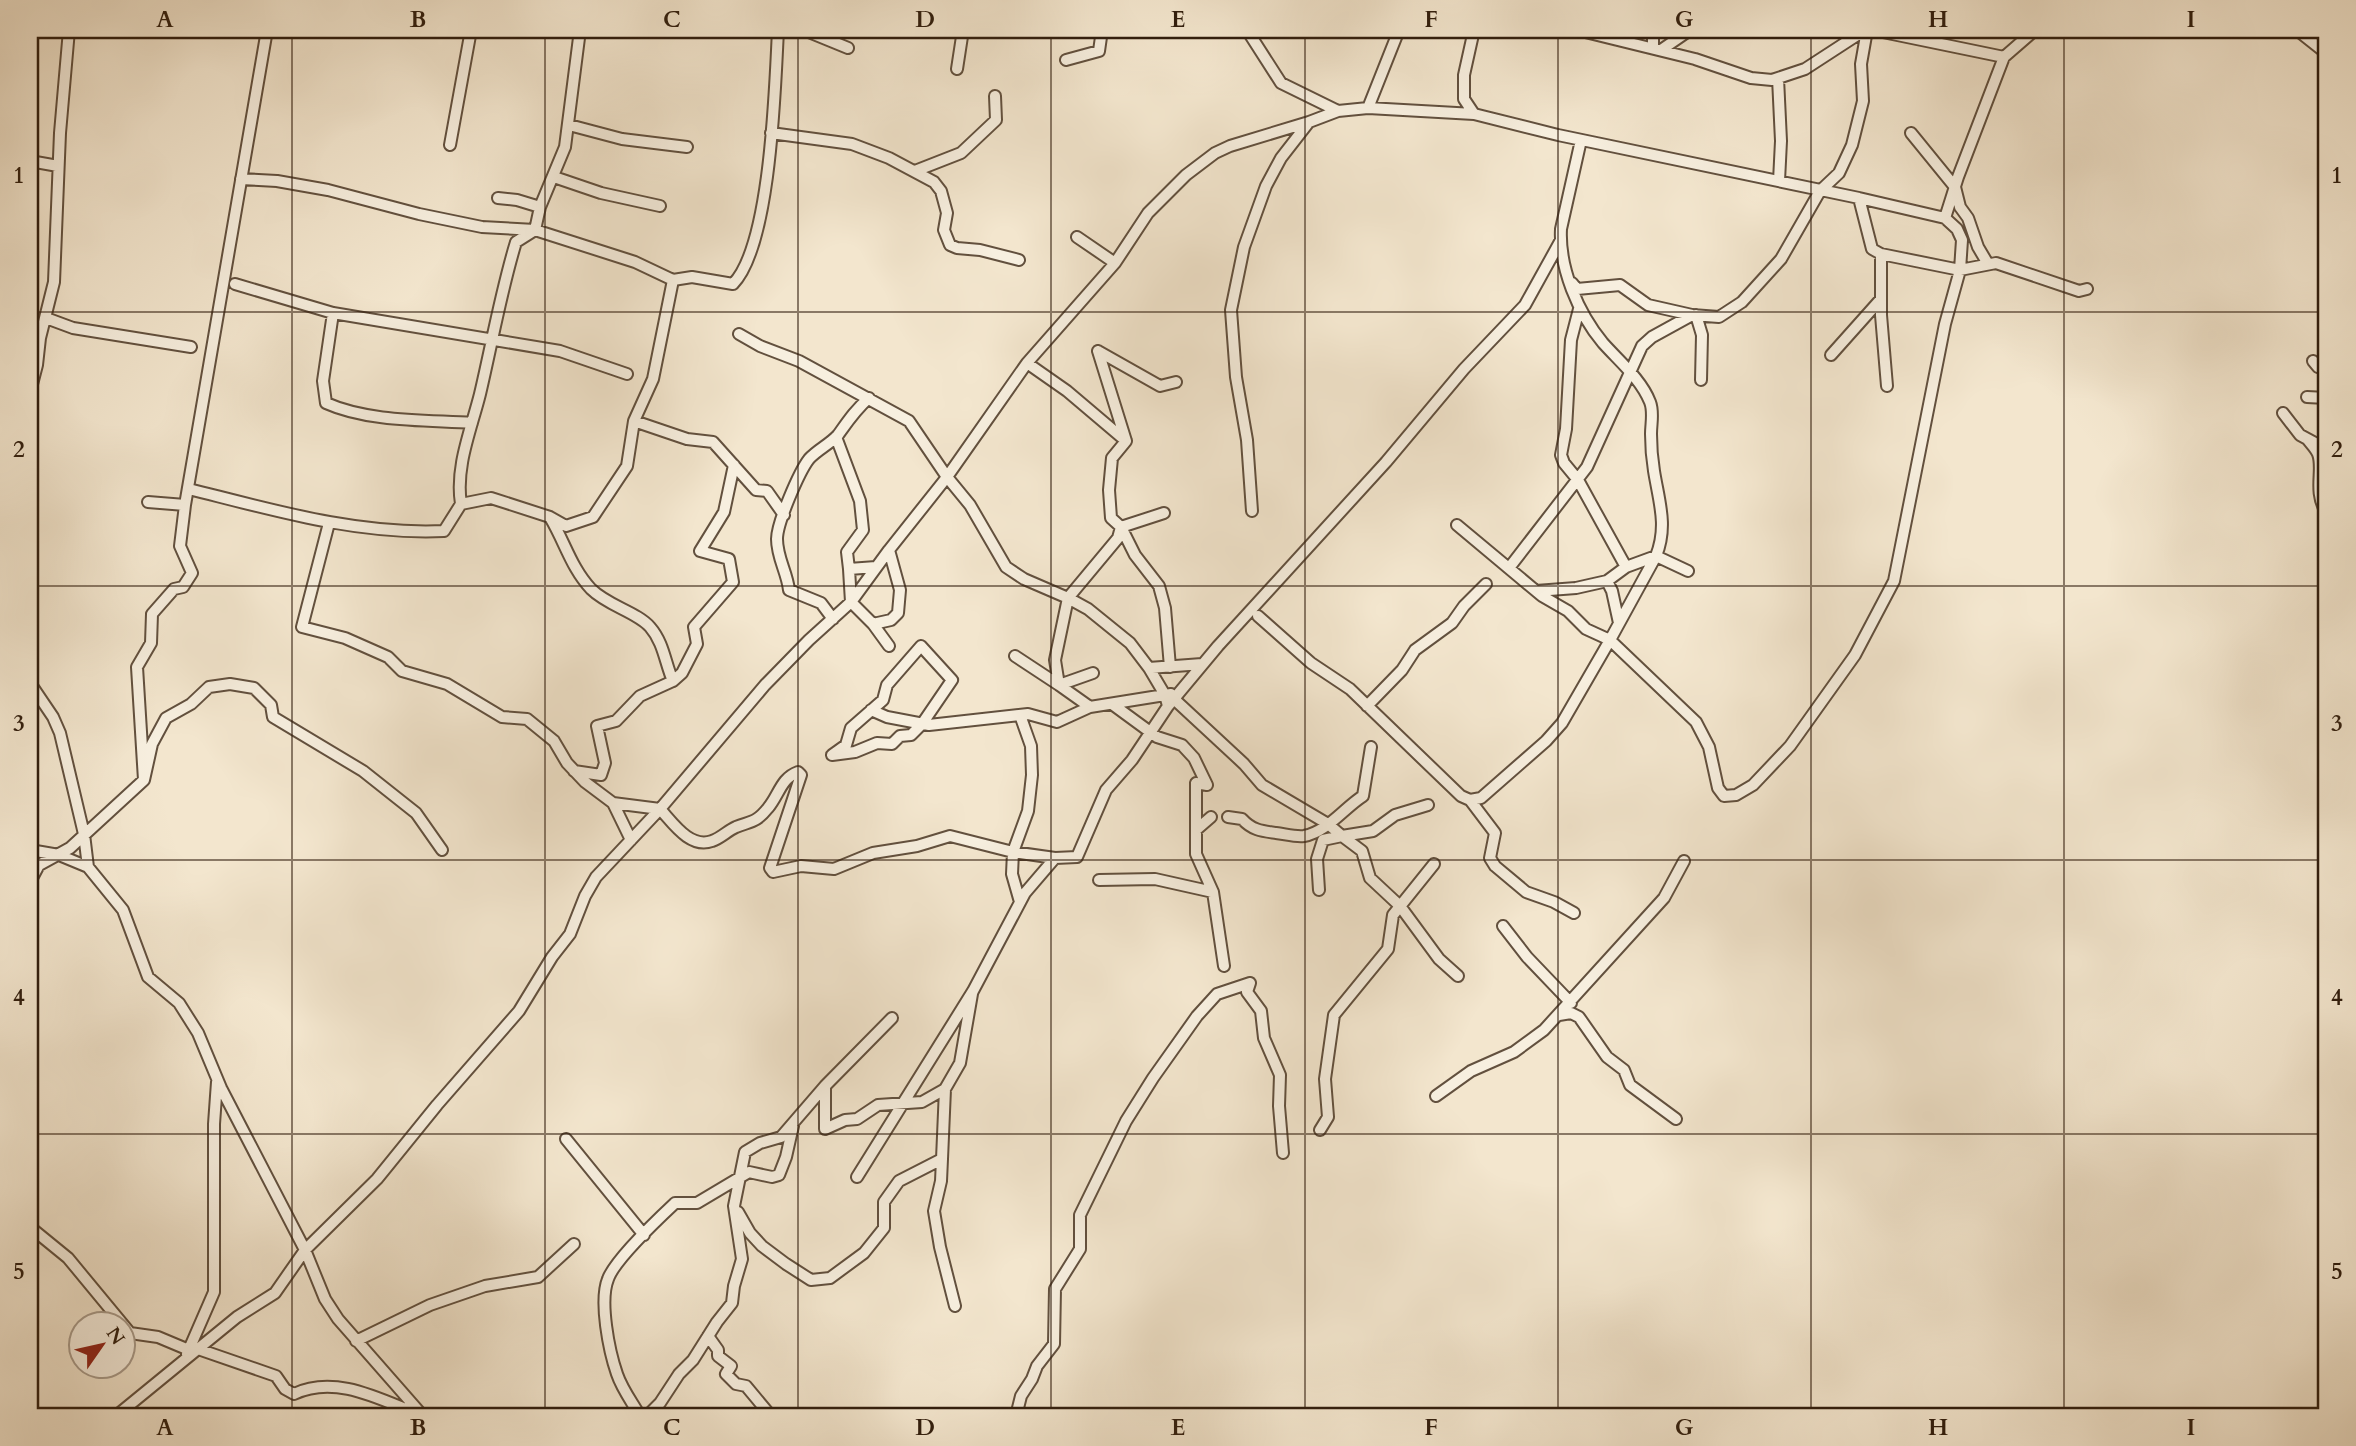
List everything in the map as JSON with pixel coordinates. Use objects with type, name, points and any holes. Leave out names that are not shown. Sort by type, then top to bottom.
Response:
[{"type":"street","points":[[30,392],[57,257],[55,231],[58,166],[69,30]]},
{"type":"street","points":[[144,780],[138,667],[151,643],[152,614],[174,589],[183,587],[192,573],[180,546],[185,505],[267,30]]},
{"type":"street","points":[[450,145],[471,30]]},
{"type":"street","points":[[189,489],[329,523],[415,532],[444,531],[461,505],[458,485],[516,242],[535,230],[540,207],[565,146],[580,30]]},
{"type":"street","points":[[241,179],[328,190],[482,227],[535,230],[635,262],[673,280],[692,277],[733,284],[742,275],[761,214],[771,132],[778,30]]},
{"type":"street","points":[[804,30],[848,48]]},
{"type":"street","points":[[957,69],[963,30]]},
{"type":"street","points":[[1066,60],[1099,51],[1102,30]]},
{"type":"street","points":[[1247,30],[1281,83],[1338,111]]},
{"type":"street","points":[[1368,108],[1399,30]]},
{"type":"street","points":[[1474,30],[1464,75],[1464,99],[1474,114]]},
{"type":"street","points":[[1577,30],[1657,49],[1751,78],[1772,80],[1804,69],[1866,30]]},
{"type":"street","points":[[1653,30],[1657,49]]},
{"type":"street","points":[[1657,49],[1690,30]]},
{"type":"street","points":[[1569,278],[1577,289],[1620,285],[1648,305],[1694,315],[1719,317],[1742,302],[1781,259],[1820,191],[1839,173],[1852,145],[1863,102],[1861,64],[1866,30]]},
{"type":"street","points":[[1873,30],[2004,57]]},
{"type":"street","points":[[1945,218],[2004,57],[2035,30]]},
{"type":"street","points":[[2297,30],[2326,53]]},
{"type":"street","points":[[1778,78],[1781,141],[1779,181]]},
{"type":"street","points":[[915,171],[961,153],[996,120],[995,96]]},
{"type":"street","points":[[116,1416],[190,1353],[237,1317],[275,1293],[305,1250],[368,1189],[519,1011],[552,957],[570,934],[593,881],[660,809],[765,685],[851,602],[888,550],[947,477],[1027,363],[1115,263],[1148,213],[1200,163],[1230,146],[1338,111],[1368,108],[1474,114],[1581,140],[1945,218],[1957,229],[1962,240],[1960,270],[1945,324],[1894,582],[1855,655],[1790,746],[1753,785],[1732,796],[1723,795],[1718,788],[1709,747],[1696,722],[1610,640],[1586,629],[1457,525]]},
{"type":"street","points":[[1252,511],[1247,440],[1236,377],[1231,310],[1244,247],[1266,186],[1281,158],[1308,122]]},
{"type":"street","points":[[569,125],[622,139],[687,147]]},
{"type":"street","points":[[771,132],[852,144],[915,171],[934,182],[941,191],[947,212],[944,230],[950,245],[1019,260]]},
{"type":"street","points":[[1910,133],[1955,187],[1960,206],[1988,264]]},
{"type":"street","points":[[613,803],[660,809],[687,837],[694,841],[710,842],[734,828],[755,821],[771,804],[785,779],[799,772],[801,775],[770,868],[773,872],[804,866],[834,869],[873,853],[925,844],[947,836],[1013,852],[1055,858],[1077,857],[1102,797],[1132,760],[1172,698],[1387,462],[1464,369],[1525,305],[1561,240],[1581,140]]},
{"type":"street","points":[[30,161],[58,166]]},
{"type":"street","points":[[934,182],[937,162]]},
{"type":"street","points":[[554,177],[660,206]]},
{"type":"street","points":[[498,198],[540,207]]},
{"type":"street","points":[[1859,198],[1872,250],[1881,254],[1960,270],[1996,263],[2078,291],[2087,289]]},
{"type":"street","points":[[1077,237],[1115,263]]},
{"type":"street","points":[[1470,800],[1487,795],[1562,723],[1661,543],[1663,513],[1652,456],[1652,408],[1646,393],[1601,341],[1579,309],[1561,240]]},
{"type":"street","points":[[1881,254],[1887,386]]},
{"type":"street","points":[[461,505],[491,498],[550,517],[566,526],[593,517],[627,466],[634,421],[653,379],[673,280]]},
{"type":"street","points":[[235,284],[333,313],[560,351],[627,374]]},
{"type":"street","points":[[1831,355],[1881,299]]},
{"type":"street","points":[[1579,309],[1571,340],[1566,429],[1561,449],[1564,463],[1578,480],[1626,567]]},
{"type":"street","points":[[333,313],[323,381],[327,403],[341,409],[392,418],[472,423]]},
{"type":"street","points":[[1509,568],[1587,467],[1642,346],[1652,337],[1694,315]]},
{"type":"street","points":[[1694,315],[1702,335],[1701,380]]},
{"type":"street","points":[[46,318],[73,328],[191,347]]},
{"type":"street","points":[[739,334],[760,346],[799,361],[894,411],[912,424],[947,477],[970,505],[1006,567],[1087,609],[1119,634],[1141,656],[1172,698],[1244,764],[1262,785],[1328,824],[1362,851],[1370,878],[1399,906],[1424,936],[1439,960],[1458,976]]},
{"type":"street","points":[[1126,441],[1098,351],[1160,386],[1176,382]]},
{"type":"street","points":[[2314,361],[2318,367],[2326,370]]},
{"type":"street","points":[[1027,363],[1067,391],[1126,441]]},
{"type":"street","points":[[2307,397],[2326,398]]},
{"type":"street","points":[[833,619],[821,603],[789,590],[788,576],[781,567],[776,537],[790,496],[810,459],[836,437],[854,410],[869,398]]},
{"type":"street","points":[[2283,413],[2300,435],[2326,449]]},
{"type":"street","points":[[634,421],[687,439],[713,442],[756,490],[767,491],[784,515]]},
{"type":"street","points":[[836,437],[860,501],[863,530],[847,552],[851,602],[890,646]]},
{"type":"street","points":[[2308,440],[2319,456],[2321,504],[2326,512]]},
{"type":"street","points":[[1126,441],[1112,458],[1109,489],[1111,518],[1121,527],[1135,555],[1159,586],[1165,608],[1170,667]]},
{"type":"street","points":[[574,771],[601,775],[605,763],[597,726],[616,720],[640,696],[673,681],[682,673],[697,644],[694,627],[733,582],[729,559],[700,551],[724,512],[734,465]]},
{"type":"street","points":[[148,502],[185,505]]},
{"type":"street","points":[[1121,527],[1164,513]]},
{"type":"street","points":[[550,517],[566,546],[573,566],[590,588],[603,600],[649,625],[662,645],[673,681]]},
{"type":"street","points":[[329,523],[302,627],[345,638],[388,657],[402,671],[447,684],[502,717],[527,719],[554,741],[574,771],[613,803],[631,840]]},
{"type":"street","points":[[1059,685],[1055,660],[1068,598],[1118,537],[1121,527]]},
{"type":"street","points":[[873,624],[891,620],[898,613],[900,590],[888,550]]},
{"type":"street","points":[[1536,591],[1576,588],[1607,581],[1626,567],[1656,556],[1688,571]]},
{"type":"street","points":[[849,569],[876,567]]},
{"type":"street","points":[[1607,581],[1619,623]]},
{"type":"street","points":[[1367,706],[1402,670],[1415,650],[1452,623],[1464,606],[1486,584]]},
{"type":"street","points":[[1258,616],[1294,649],[1350,689],[1461,796],[1470,800],[1494,833],[1490,855],[1492,862],[1526,891],[1573,913]]},
{"type":"street","points":[[921,646],[952,680],[922,724],[911,735],[900,736],[892,744],[877,743],[855,752],[832,755],[846,745],[851,728],[871,710],[883,700],[887,685],[921,646]]},
{"type":"street","points":[[1015,656],[1090,707]]},
{"type":"street","points":[[1149,668],[1202,664]]},
{"type":"street","points":[[1059,685],[1093,673]]},
{"type":"street","points":[[30,683],[53,717],[60,733],[84,834],[88,867]]},
{"type":"street","points":[[30,882],[39,865],[70,848],[144,780],[152,744],[166,718],[191,704],[209,687],[230,684],[254,688],[271,705],[273,716],[363,772],[416,813],[442,850]]},
{"type":"street","points":[[871,710],[887,717],[937,725],[1035,714],[1057,722],[1090,707],[1172,698]]},
{"type":"street","points":[[1112,705],[1160,738],[1182,745],[1194,758],[1205,777],[1207,786],[1198,782],[1196,784],[1196,854],[1213,892],[1224,966]]},
{"type":"street","points":[[1020,715],[1031,746],[1032,775],[1028,811],[1013,852],[1012,874],[1020,902]]},
{"type":"street","points":[[1228,817],[1242,819],[1251,829],[1301,836],[1318,832],[1363,796],[1371,747]]},
{"type":"street","points":[[1319,890],[1317,859],[1323,840],[1373,831],[1395,815],[1428,805]]},
{"type":"street","points":[[1196,830],[1211,817]]},
{"type":"street","points":[[30,849],[59,855],[88,867],[123,910],[148,977],[179,1003],[198,1033],[217,1080],[305,1250],[325,1299],[338,1320],[423,1416]]},
{"type":"street","points":[[857,1177],[973,991],[1020,902],[1034,880],[1055,858]]},
{"type":"street","points":[[1436,1096],[1471,1071],[1514,1052],[1544,1030],[1664,898],[1684,861]]},
{"type":"street","points":[[1320,1130],[1328,1117],[1325,1079],[1334,1015],[1388,950],[1393,915],[1434,864]]},
{"type":"street","points":[[1100,880],[1155,879],[1213,892]]},
{"type":"street","points":[[1503,926],[1527,957],[1571,1003]]},
{"type":"street","points":[[1016,1416],[1021,1396],[1032,1380],[1037,1366],[1054,1344],[1055,1289],[1080,1249],[1080,1214],[1126,1121],[1153,1078],[1203,1009],[1217,994],[1250,983],[1247,992],[1261,1011],[1264,1038],[1280,1075],[1279,1107],[1283,1153]]},
{"type":"street","points":[[955,1306],[934,1211],[941,1181],[945,1089],[960,1063],[973,991]]},
{"type":"street","points":[[1559,1015],[1571,1013],[1579,1017],[1607,1057],[1624,1070],[1630,1085],[1676,1119]]},
{"type":"street","points":[[647,1416],[660,1403],[679,1374],[694,1360],[708,1336],[732,1305],[742,1251],[734,1206],[745,1152],[760,1143],[781,1137],[794,1119],[892,1018]]},
{"type":"street","points":[[190,1353],[214,1292],[214,1124],[217,1080]]},
{"type":"street","points":[[825,1086],[825,1129],[843,1121],[857,1119],[878,1105],[926,1101],[945,1089]]},
{"type":"street","points":[[640,1416],[617,1374],[610,1349],[604,1295],[612,1270],[676,1203],[697,1203],[749,1172],[772,1177],[779,1175],[786,1157],[794,1119]]},
{"type":"street","points":[[566,1139],[644,1235]]},
{"type":"street","points":[[734,1206],[750,1233],[762,1246],[811,1280],[830,1279],[864,1253],[884,1228],[884,1202],[899,1181],[942,1159]]},
{"type":"street","points":[[30,1227],[68,1258],[130,1333],[158,1337],[190,1353],[276,1376],[285,1389],[294,1394],[308,1387],[336,1386],[370,1395],[423,1416]]},
{"type":"street","points":[[356,1341],[430,1305],[485,1286],[538,1277],[574,1244]]},
{"type":"street","points":[[708,1336],[718,1350],[718,1356],[731,1366],[726,1374],[736,1384],[746,1387],[771,1416]]}]
